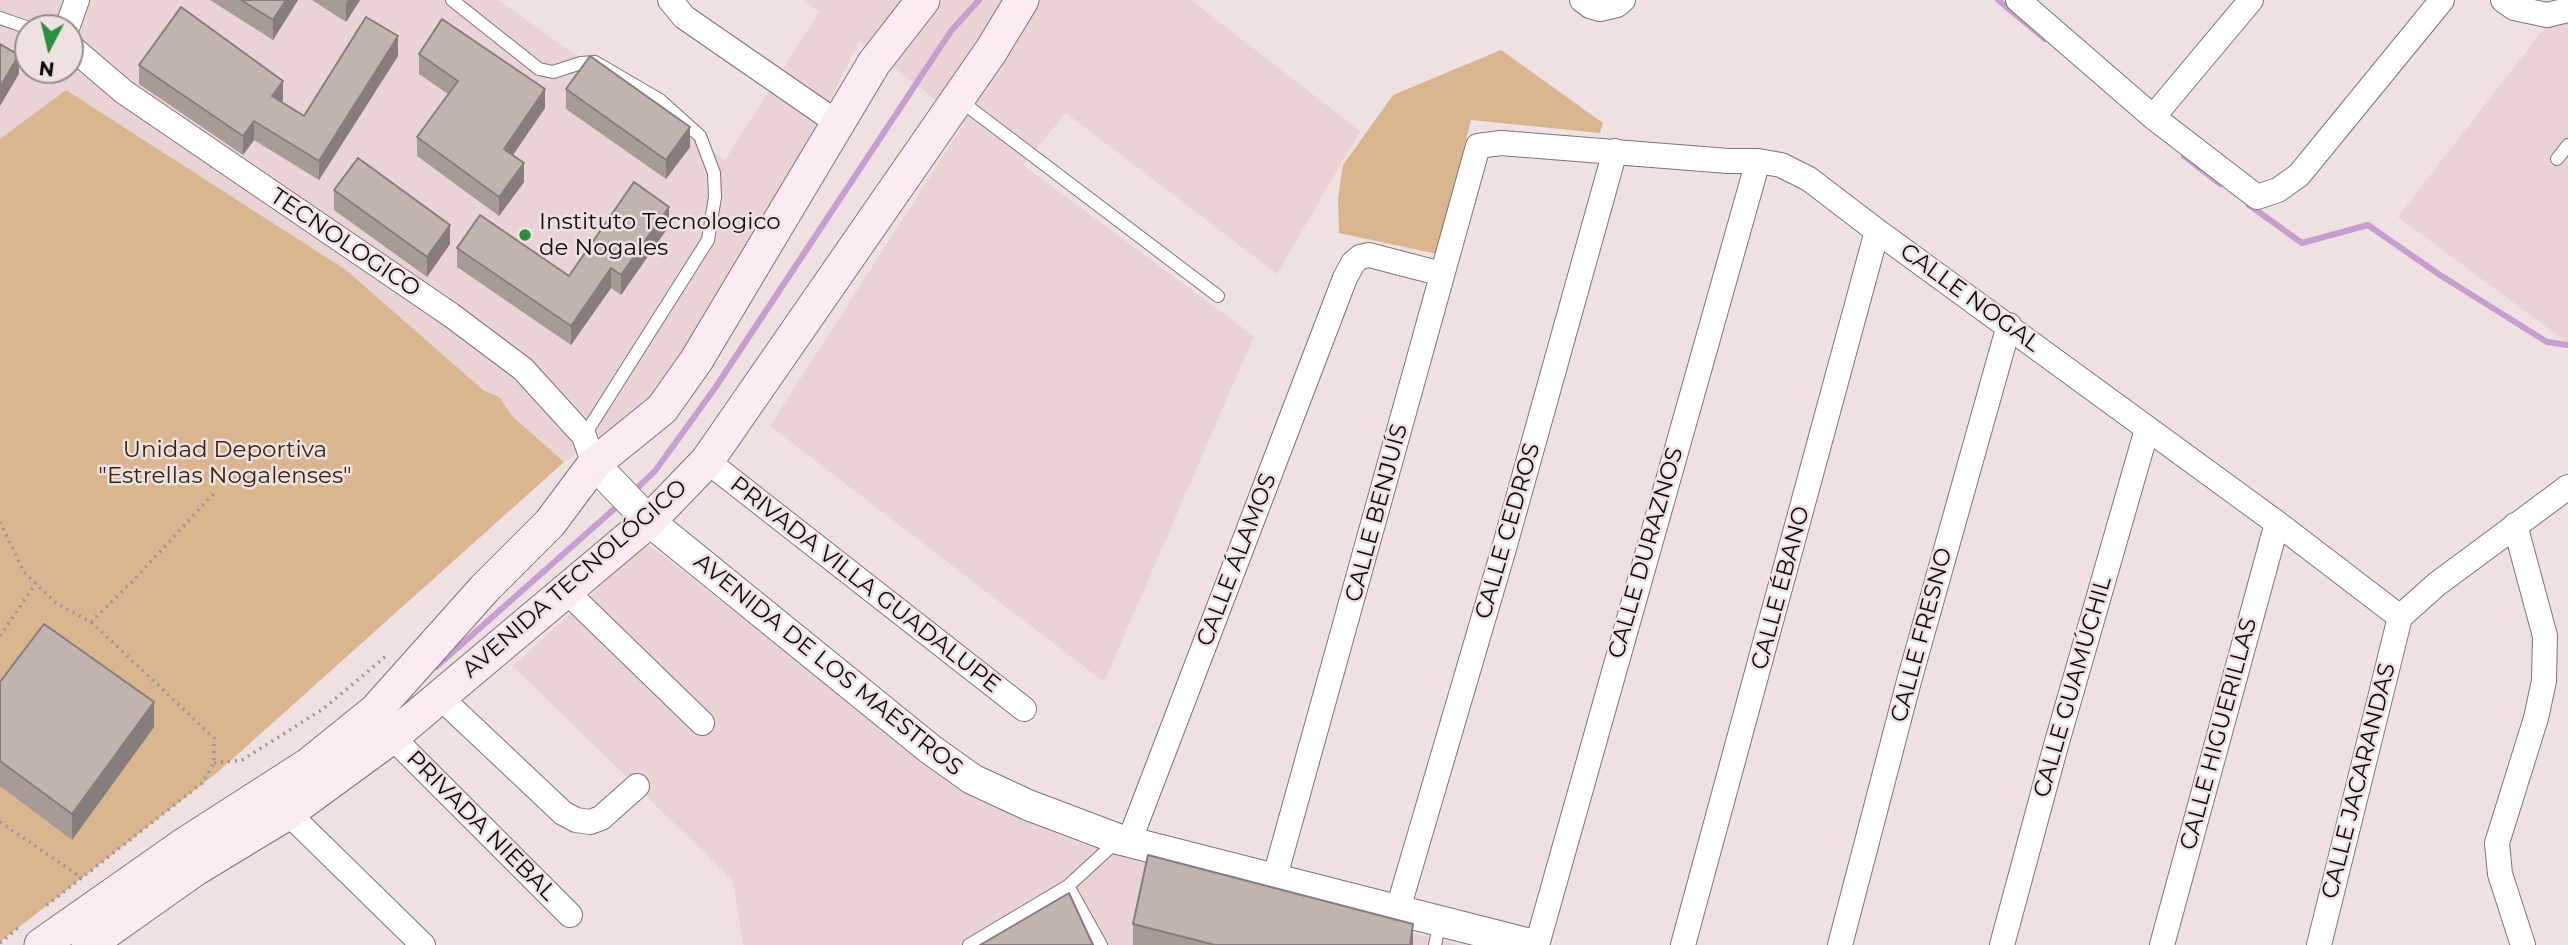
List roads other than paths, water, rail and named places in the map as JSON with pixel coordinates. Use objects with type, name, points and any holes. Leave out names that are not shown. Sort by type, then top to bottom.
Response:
[{"type":"main road","name":"AVENIDA TECNOLÓGICO","points":[[31,936],[181,846],[308,765],[376,710],[485,588],[550,523],[595,459],[662,409],[696,361],[836,122],[874,63],[923,0]]},
{"type":"main road","name":"AVENIDA TECNOLÓGICO","points":[[88,945],[194,870],[288,813],[392,737],[567,592],[707,461],[958,99],[1022,0]]},
{"type":"street","points":[[670,0],[684,17],[836,122]]},
{"type":"street","points":[[1582,0],[1600,9],[1617,5],[1623,0]]},
{"type":"street","points":[[2018,0],[2044,8],[2153,117],[2257,197],[2278,190],[2299,175],[2442,0]]},
{"type":"street","points":[[2153,117],[2251,0]]},
{"type":"street","points":[[2504,0],[2514,8],[2547,15],[2568,10]]},
{"type":"street","name":"TECNOLOGICO","points":[[84,58],[124,92],[451,315],[513,361],[523,369],[595,459]]},
{"type":"street","name":"CALLE NOGAL","points":[[1478,146],[1501,143],[1758,161],[1780,165],[1809,179],[2277,523],[2400,617]]},
{"type":"street","name":"CALLE BENJUÍS","points":[[1274,880],[1478,146]]},
{"type":"street","name":"CALLE CEDROS","points":[[1398,909],[1615,151]]},
{"type":"street","name":"CALLE DURAZNOS","points":[[1535,945],[1758,161]]},
{"type":"street","name":"CALLE ÉBANO","points":[[1683,945],[1877,231]]},
{"type":"street","name":"CALLE ÁLAMOS","points":[[1124,840],[1353,263],[1360,257],[1369,255],[1442,274]]},
{"type":"street","name":"CALLE FRESNO","points":[[1840,945],[1909,681],[2009,325]]},
{"type":"street","name":"CALLE GUAMÚCHIL","points":[[2002,945],[2054,749],[2147,429]]},
{"type":"street","name":"AVENIDA DE LOS MAESTROS","points":[[595,459],[646,518],[930,749],[972,779],[1028,805],[1124,840],[1274,880],[1398,909],[1438,933],[1535,945]]},
{"type":"street","name":"PRIVADA VILLA GUADALUPE","points":[[707,461],[1024,709]]},
{"type":"street","points":[[2400,617],[2437,584],[2568,487]]},
{"type":"street","name":"CALLE HIGUERILLAS","points":[[2162,945],[2277,523]]},
{"type":"street","points":[[2515,524],[2545,636],[2544,681],[2536,718],[2497,843],[2500,874],[2523,945]]},
{"type":"street","points":[[567,592],[702,723]]},
{"type":"street","name":"CALLE JACARANDAS","points":[[2319,945],[2400,617]]},
{"type":"street","points":[[440,697],[564,813],[576,820],[590,822],[601,818],[637,786]]},
{"type":"street","name":"PRIVADA NIEBAL","points":[[392,737],[570,915]]},
{"type":"street","points":[[288,813],[423,945]]},
{"type":"lane","points":[[452,0],[540,69],[553,72],[581,63],[595,62],[660,100],[700,135],[714,173],[715,198],[708,240],[595,459]]},
{"type":"lane","points":[[958,99],[1217,296]]},
{"type":"lane","points":[[2557,159],[2568,145]]},
{"type":"lane","points":[[969,945],[1068,886],[1124,840]]},
{"type":"lane","points":[[1068,886],[1101,945]]},
{"type":"waterway","points":[[632,493],[655,471],[715,388],[951,31],[979,0]]},
{"type":"waterway","points":[[1998,0],[2045,39]]},
{"type":"waterway","points":[[2184,156],[2220,184]]},
{"type":"waterway","points":[[2249,205],[2302,243],[2368,225],[2440,275],[2547,342],[2568,345]]},
{"type":"waterway","points":[[436,667],[622,502]]},
{"type":"place","name":"Instituto Tecnologico de Nogales","points":[[525,235]]},
{"type":"park label","name":"Unidad Deportiva \"Estrellas Nogalenses\"","points":[[225,463]]}]
